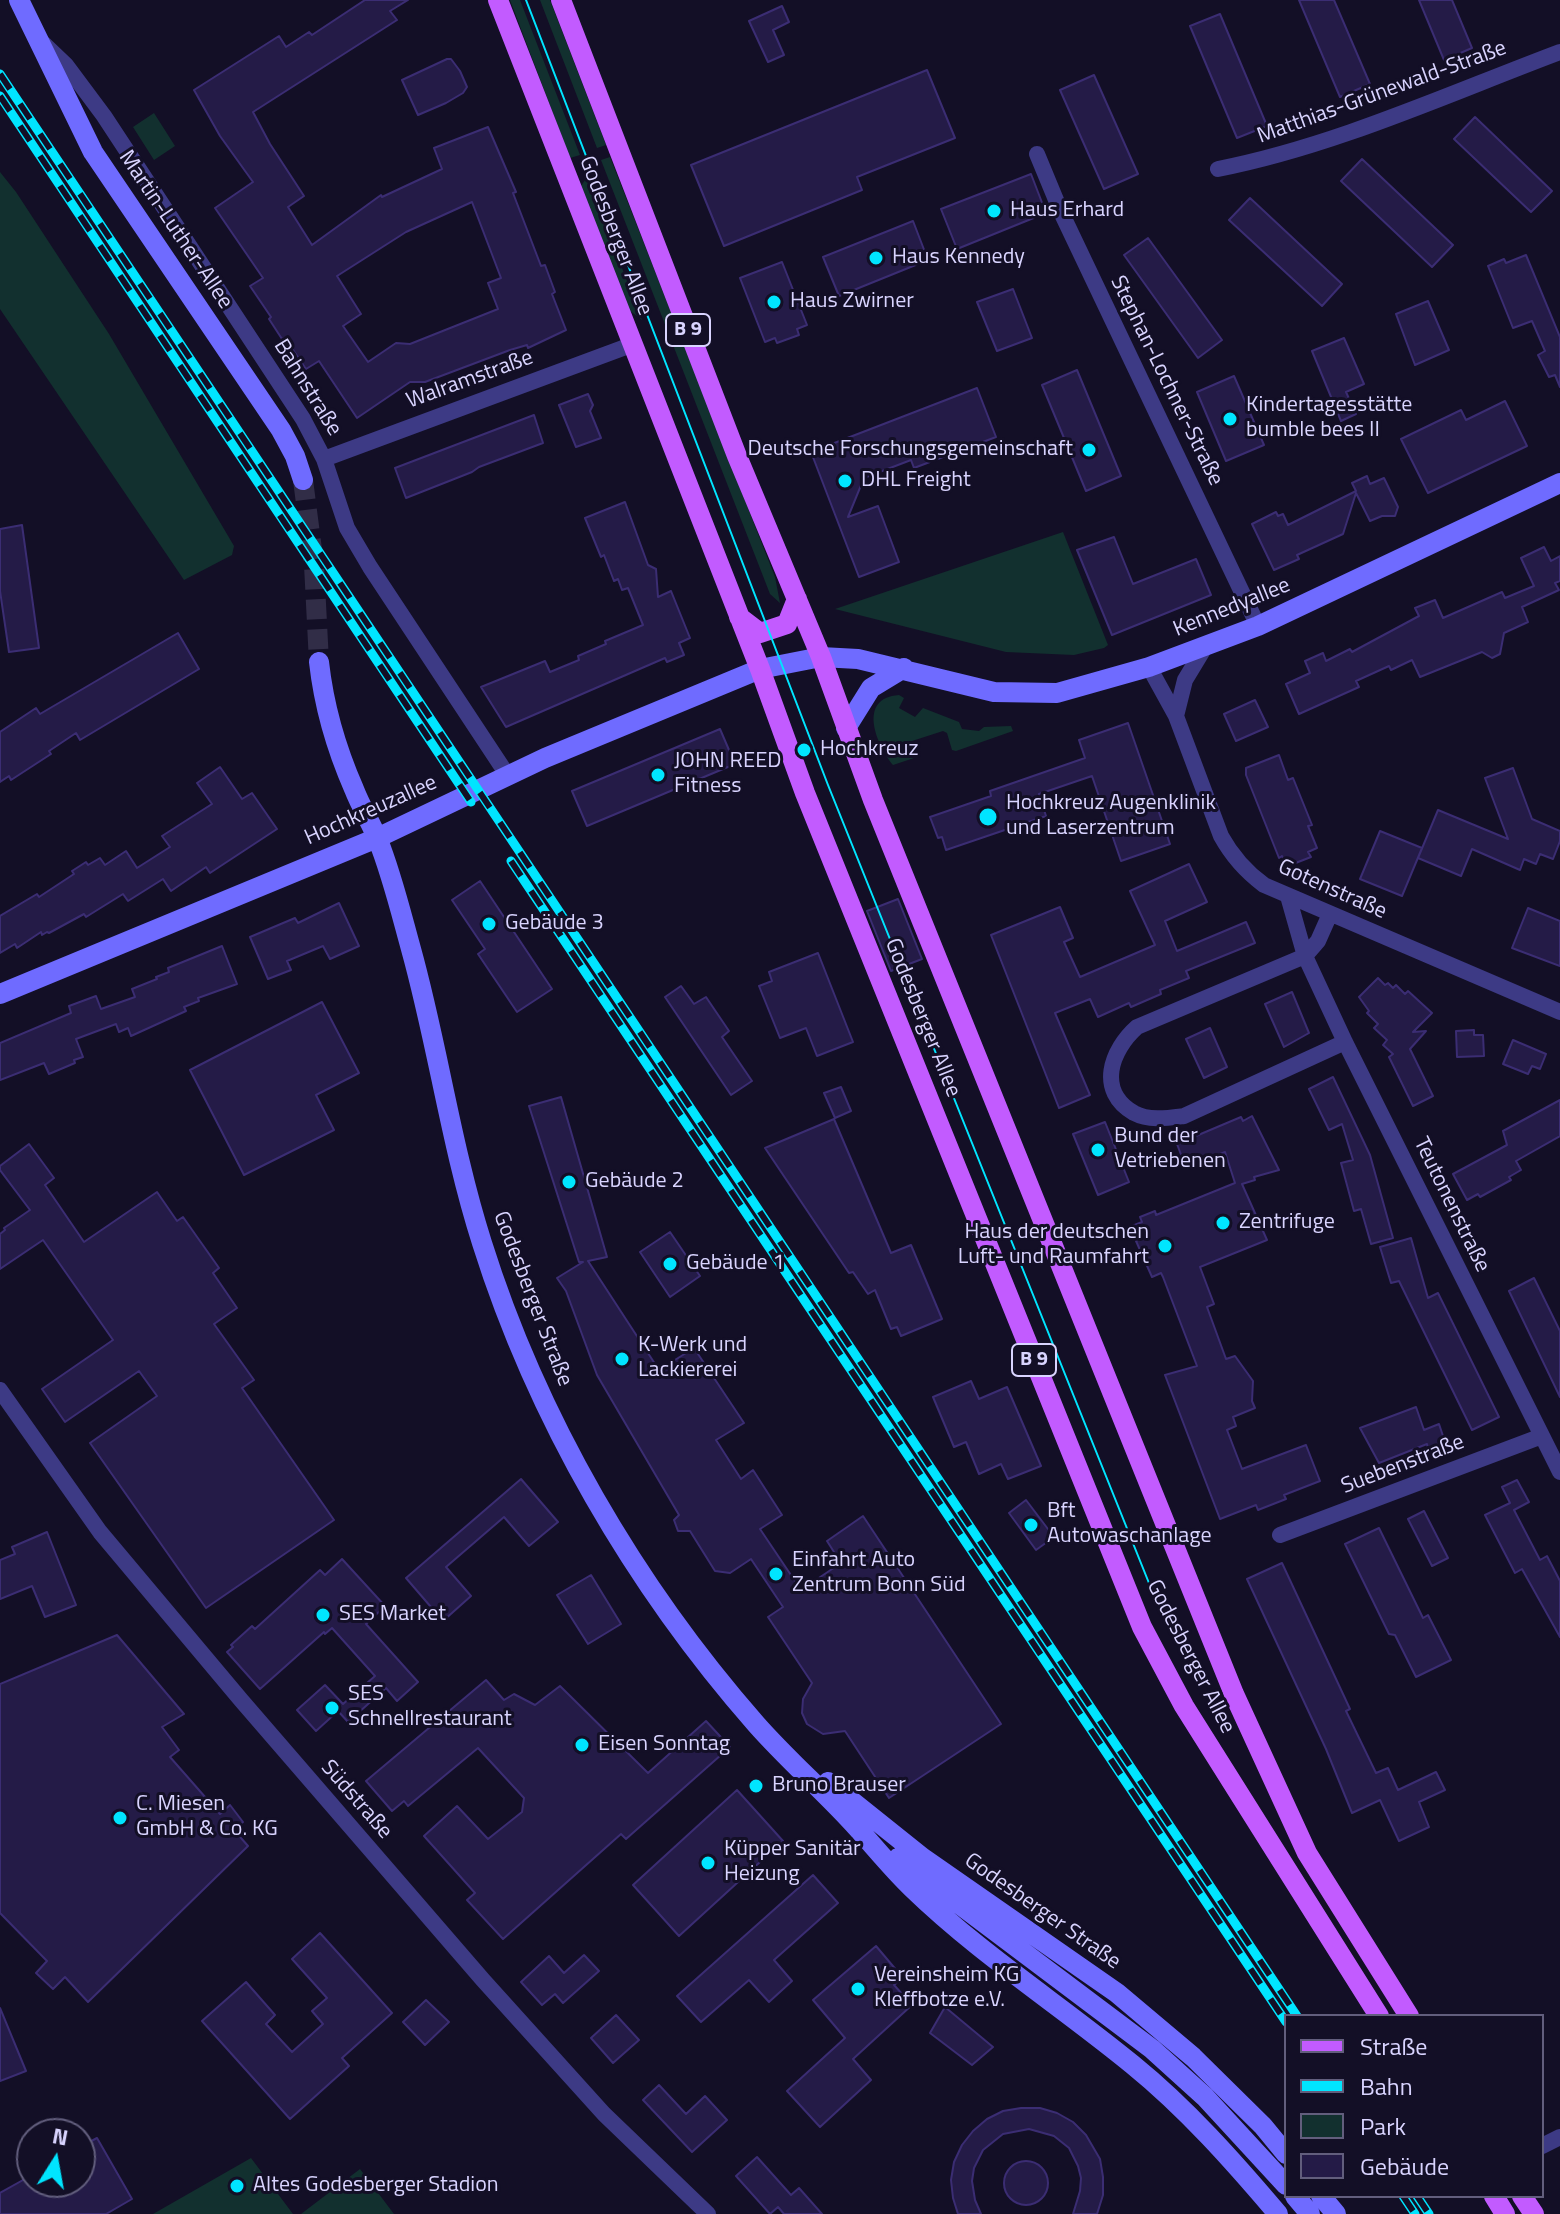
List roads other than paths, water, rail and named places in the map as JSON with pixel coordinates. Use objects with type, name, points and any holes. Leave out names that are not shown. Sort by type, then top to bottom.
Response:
[{"type":"main road","name":"Godesberger Allee","points":[[498,0],[760,669],[805,793],[1142,1627],[1184,1706],[1378,2014]]},
{"type":"main road","name":"Godesberger Allee","points":[[561,0],[720,412],[821,657],[846,728],[1234,1694],[1307,1853],[1408,2014]]},
{"type":"main road","points":[[739,617],[760,633],[787,624],[797,599]]},
{"type":"street","name":"Martin-Luther-Allee","points":[[19,0],[93,152],[281,430],[303,480]]},
{"type":"street","name":"Bahnstraße","points":[[40,41],[66,65],[104,116],[303,419],[324,459],[347,528],[508,776]]},
{"type":"street","name":"Matthias-Grünewald-Straße","points":[[1218,169],[1294,150],[1560,52]]},
{"type":"street","name":"Stephan-Lochner-Straße","points":[[1037,154],[1061,212],[1258,626]]},
{"type":"street","name":"Walramstraße","points":[[324,459],[631,345]]},
{"type":"street","name":"Kennedyallee","points":[[760,669],[821,657],[858,659],[904,668],[953,683],[1018,695],[1057,693],[1149,667],[1258,626],[1560,483]]},
{"type":"street","points":[[1176,716],[1185,680],[1205,647]]},
{"type":"street","points":[[319,662],[333,737],[377,838]]},
{"type":"street","name":"Gotenstraße","points":[[1149,667],[1176,716],[1229,850],[1251,876],[1288,896],[1560,1012]]},
{"type":"street","points":[[846,728],[871,688],[904,668]]},
{"type":"street","name":"Hochkreuzallee","points":[[0,994],[377,838],[508,776],[760,669]]},
{"type":"street","name":"Godesberger Straße","points":[[377,838],[413,953],[460,1167],[482,1245],[514,1330],[571,1453],[604,1513],[681,1631],[757,1725],[910,1886],[963,1934],[1136,2067],[1180,2108],[1278,2214]]},
{"type":"street","name":"Teutonenstraße","points":[[1288,896],[1305,956],[1345,1042],[1560,1472]]},
{"type":"street","points":[[1330,914],[1318,941],[1305,956],[1137,1027],[1123,1039],[1112,1060],[1111,1082],[1120,1102],[1136,1114],[1157,1119],[1184,1116],[1345,1042]]},
{"type":"street","name":"Südstraße","points":[[0,1390],[100,1532],[269,1733],[604,2114],[708,2214]]},
{"type":"street","name":"Suebenstraße","points":[[1280,1535],[1542,1436]]},
{"type":"street","name":"Godesberger Straße","points":[[757,1725],[923,1858],[1117,1993],[1193,2057],[1263,2126],[1284,2152]]},
{"type":"street","name":"Godesberger Straße","points":[[848,1818],[1152,2049],[1205,2097],[1284,2183]]},
{"type":"street","points":[[1297,2198],[1310,2214]]},
{"type":"street","points":[[1323,2198],[1336,2214]]},
{"type":"tunnel","points":[[303,480],[314,565],[319,662]]},
{"type":"tram line","points":[[526,0],[828,785],[1155,1598]]},
{"type":"railway","points":[[0,74],[1296,2014]]},
{"type":"railway","points":[[0,96],[471,802]]},
{"type":"railway","points":[[511,861],[1284,2019]]},
{"type":"railway","points":[[1404,2198],[1415,2214]]},
{"type":"railway","points":[[1418,2198],[1429,2214]]},
{"type":"place","name":"Haus Erhard","points":[[994,211]]},
{"type":"place","name":"Haus Kennedy","points":[[876,258]]},
{"type":"place","name":"Haus Zwirner","points":[[774,302]]},
{"type":"place","name":"Kindertagesstätte bumble bees II","points":[[1230,419]]},
{"type":"place","name":"Deutsche Forschungsgemeinschaft","points":[[1089,450]]},
{"type":"place","name":"DHL Freight","points":[[845,481]]},
{"type":"place","name":"Hochkreuz","points":[[804,750]]},
{"type":"place","name":"JOHN REED Fitness","points":[[658,775]]},
{"type":"place","name":"Hochkreuz Augenklinik und Laserzentrum","points":[[988,817]]},
{"type":"place","name":"Gebäude 3","points":[[489,924]]},
{"type":"place","name":"Bund der Vetriebenen","points":[[1098,1150]]},
{"type":"place","name":"Gebäude 2","points":[[569,1182]]},
{"type":"place","name":"Zentrifuge","points":[[1223,1223]]},
{"type":"place","name":"Haus der deutschen Luft- und Raumfahrt","points":[[1165,1246]]},
{"type":"place","name":"Gebäude 1","points":[[670,1264]]},
{"type":"place","name":"K-Werk und Lackiererei","points":[[622,1359]]},
{"type":"place","name":"Bft Autowaschanlage","points":[[1031,1525]]},
{"type":"place","name":"Einfahrt Auto Zentrum Bonn Süd","points":[[776,1574]]},
{"type":"place","name":"SES Market","points":[[323,1615]]},
{"type":"place","name":"SES Schnellrestaurant","points":[[332,1708]]},
{"type":"place","name":"Eisen Sonntag","points":[[582,1745]]},
{"type":"place","name":"Bruno Brauser","points":[[756,1786]]},
{"type":"place","name":"C. Miesen GmbH & Co. KG","points":[[120,1818]]},
{"type":"place","name":"Küpper Sanitär Heizung","points":[[708,1863]]},
{"type":"place","name":"Vereinsheim KG Kleffbotze e.V.","points":[[858,1989]]},
{"type":"place","name":"Altes Godesberger Stadion","points":[[237,2186]]}]
